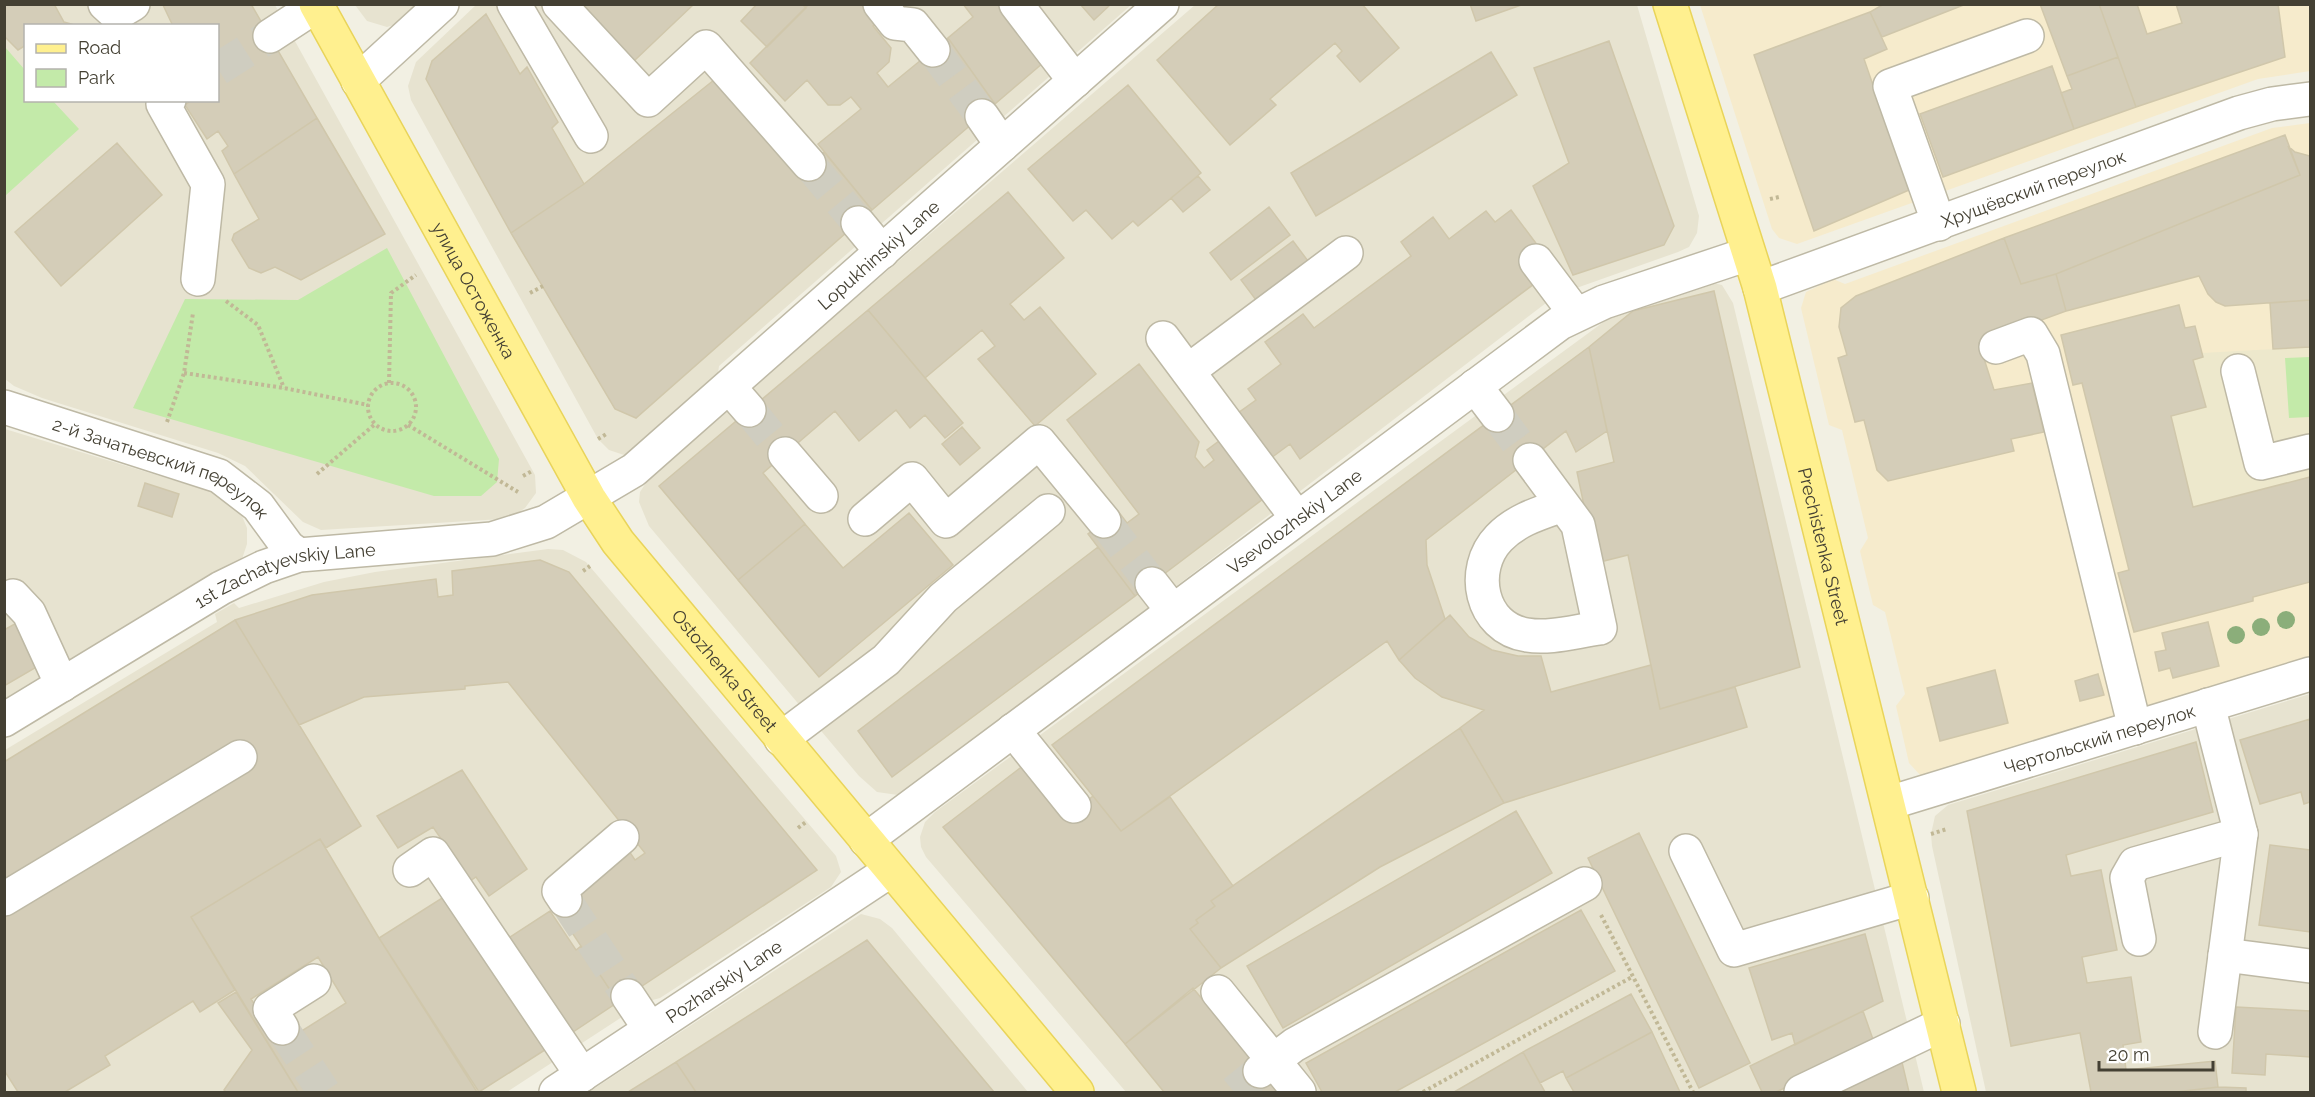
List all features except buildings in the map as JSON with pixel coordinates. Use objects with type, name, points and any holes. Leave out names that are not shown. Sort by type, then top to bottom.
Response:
[{"type":"main road","name":"Prechistenka Street","points":[[1670,4],[1760,288],[1959,1092]]},
{"type":"main road","points":[[316,5],[358,81]]},
{"type":"main road","name":"улица Остоженка","points":[[358,81],[589,498]]},
{"type":"main road","name":"Ostozhenka Street","points":[[589,498],[644,575],[866,840]]},
{"type":"main road","points":[[866,840],[1077,1092]]},
{"type":"street","points":[[105,4],[116,14],[133,4]]},
{"type":"street","points":[[358,81],[442,4]]},
{"type":"street","points":[[514,4],[591,136]]},
{"type":"street","points":[[559,4],[648,100],[706,46],[809,164]]},
{"type":"street","points":[[880,4],[895,23],[913,25],[933,50]]},
{"type":"street","points":[[1016,4],[1075,81]]},
{"type":"street","name":"Lopukhinskiy Lane","points":[[589,498],[739,398],[882,252],[1162,4]]},
{"type":"street","points":[[270,36],[316,5]]},
{"type":"street","points":[[1939,224],[1890,86],[2027,36]]},
{"type":"street","name":"Хрущёвский переулок","points":[[1760,288],[2239,113],[2272,104],[2310,99]]},
{"type":"street","points":[[166,102],[163,104],[208,184],[198,279]]},
{"type":"street","points":[[982,116],[1002,145]]},
{"type":"street","points":[[858,223],[882,252]]},
{"type":"street","points":[[1188,371],[1346,253]]},
{"type":"street","name":"Vsevolozhskiy Lane","points":[[866,840],[1575,313],[1748,254]]},
{"type":"street","points":[[1536,261],[1575,313]]},
{"type":"street","points":[[1996,347],[2031,334],[2043,354],[2134,728]]},
{"type":"street","points":[[1163,338],[1297,519]]},
{"type":"street","points":[[2238,371],[2261,463],[2310,451]]},
{"type":"street","points":[[1475,386],[1497,415]]},
{"type":"street","name":"2-й Зачатьевский переулок","points":[[4,407],[219,476],[258,506],[288,547],[299,555]]},
{"type":"street","points":[[865,519],[912,479],[946,520],[1039,442],[1104,521]]},
{"type":"street","points":[[785,453],[821,496]]},
{"type":"street","points":[[1530,459],[1563,505]]},
{"type":"street","name":"1st Zachatyevskiy Lane","points":[[4,720],[221,588],[264,567],[299,555],[492,539],[546,522],[589,498]]},
{"type":"street","points":[[781,739],[886,660],[943,598],[1047,511]]},
{"type":"street","points":[[1152,584],[1173,611]]},
{"type":"street","points":[[7,589],[29,613],[62,685]]},
{"type":"street","name":"Чертольский переулок","points":[[1889,803],[2310,674]]},
{"type":"street","points":[[2208,705],[2241,834],[2214,1032]]},
{"type":"street","points":[[1013,730],[1074,806]]},
{"type":"street","points":[[4,899],[240,757]]},
{"type":"street","points":[[2139,939],[2127,878],[2135,864],[2241,834]]},
{"type":"street","points":[[565,900],[559,891],[622,837]]},
{"type":"street","points":[[1686,851],[1734,950],[1912,898]]},
{"type":"street","points":[[410,870],[433,854],[569,1084]]},
{"type":"street","name":"Pozharskiy Lane","points":[[569,1084],[891,870]]},
{"type":"street","points":[[1267,1066],[1294,1044],[1585,884]]},
{"type":"street","points":[[2225,955],[2310,966]]},
{"type":"street","points":[[282,1028],[270,1009],[314,981]]},
{"type":"street","points":[[1218,992],[1267,1066],[1299,1092]]},
{"type":"street","points":[[628,996],[650,1029]]},
{"type":"street","points":[[1801,1092],[1943,1024]]},
{"type":"path","points":[[389,383],[391,293],[416,276]]},
{"type":"path","points":[[164,428],[184,373],[198,279],[258,326],[284,388]]},
{"type":"path","points":[[530,293],[543,286]]},
{"type":"path","points":[[184,373],[284,388],[368,405]]},
{"type":"path","points":[[389,383],[400,384],[409,390],[415,399],[416,410],[408,425],[394,432],[374,425],[368,416],[371,394],[379,387],[389,383]]},
{"type":"path","points":[[317,474],[374,425]]},
{"type":"path","points":[[408,425],[518,492]]},
{"type":"path","points":[[598,439],[608,433]]},
{"type":"path","points":[[523,476],[533,471]]},
{"type":"path","points":[[583,571],[590,566]]},
{"type":"path","points":[[798,828],[806,821]]},
{"type":"path","points":[[1931,834],[1947,830]]},
{"type":"path","points":[[1585,884],[1693,1092]]},
{"type":"path","points":[[1423,1092],[1632,976]]},
{"type":"shaded area","points":[[4,5],[275,5],[535,475],[536,493],[525,508],[515,515],[502,519],[321,530],[303,522],[245,466],[218,453],[42,398],[14,386],[5,379]]},
{"type":"shaded area","points":[[355,5],[422,5],[403,22],[387,27],[367,21]]},
{"type":"shaded area","points":[[476,5],[1131,5],[719,366],[716,388],[636,453],[624,455],[609,450],[598,439],[411,100],[408,86],[416,62]]},
{"type":"shaded area","points":[[1195,5],[1637,5],[1699,216],[1697,233],[1689,247],[1568,291],[1546,303],[911,789],[898,795],[877,792],[859,776],[649,526],[639,502],[640,492],[651,475]]},
{"type":"shaded area","points":[[1700,5],[2310,5],[2310,71],[2258,79],[1797,244],[1779,238],[1772,229]]},
{"type":"shaded area","points":[[2310,123],[2310,660],[1963,763],[1957,771],[1921,776],[1909,763],[1896,706],[1905,694],[1885,612],[1873,605],[1860,551],[1868,538],[1842,430],[1829,425],[1801,308],[1806,292],[1833,279],[1845,284],[2272,128]]},
{"type":"shaded area","points":[[1704,281],[1722,285],[1733,303],[1924,1092],[1126,1092],[926,857],[921,847],[920,837],[925,822],[935,812],[1621,307]]},
{"type":"shaded area","points":[[2179,305],[2185,328],[2202,353],[2310,347],[2310,582],[2253,597],[2253,601],[2134,632],[2118,573],[2129,570],[2082,384],[2073,385],[2061,335]]},
{"type":"shaded area","points":[[5,429],[209,491],[224,498],[242,516],[247,528],[247,544],[241,562],[235,568],[208,575],[5,699]]},
{"type":"shaded area","points":[[548,549],[563,550],[586,562],[836,856],[841,872],[831,887],[660,998],[645,1002],[507,1092],[5,1092],[5,750],[217,622],[215,614],[234,603],[239,608],[324,582],[375,572]]},
{"type":"shaded area","points":[[2310,694],[2310,1092],[1986,1092],[1932,846],[1931,834],[1935,816],[1948,805]]},
{"type":"shaded area","points":[[861,914],[880,919],[892,928],[1028,1092],[589,1092]]},
{"type":"green space","points":[[5,47],[24,69],[24,102],[54,102],[79,129],[5,196]]},
{"type":"green space","points":[[387,248],[499,459],[497,482],[481,496],[434,496],[133,408],[185,299],[298,300]]},
{"type":"green space","points":[[2310,357],[2310,417],[2289,418],[2285,358]]},
{"type":"tunnel","points":[[219,68],[270,36]]},
{"type":"tunnel","points":[[933,50],[982,116]]},
{"type":"tunnel","points":[[809,164],[858,223]]},
{"type":"tunnel","points":[[749,410],[785,454]]},
{"type":"tunnel","points":[[1497,415],[1530,460]]},
{"type":"tunnel","points":[[1104,521],[1152,584]]},
{"type":"tunnel","points":[[565,900],[628,996]]},
{"type":"tunnel","points":[[282,1028],[324,1092]]},
{"type":"tunnel","points":[[1234,1092],[1260,1071]]}]
